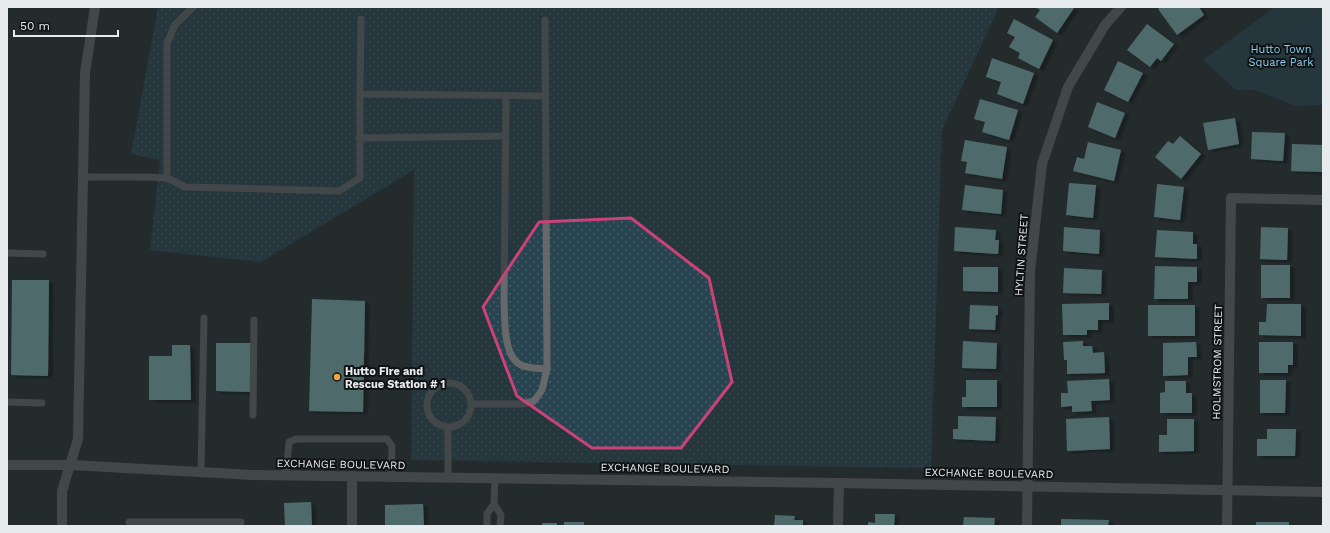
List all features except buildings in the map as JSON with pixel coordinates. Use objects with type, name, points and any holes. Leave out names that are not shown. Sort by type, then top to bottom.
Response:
[{"type":"street","points":[[62,526],[62,491],[78,439],[85,73],[95,7]]},
{"type":"street","name":"HYLTIN STREET","points":[[1027,526],[1030,272],[1042,164],[1068,87],[1105,25],[1121,7]]},
{"type":"street","name":"HOLMSTROM STREET","points":[[1227,526],[1231,198],[1323,200]]},
{"type":"street","name":"EXCHANGE BOULEVARD","points":[[7,465],[71,465],[286,475],[839,482],[1323,492]]},
{"type":"street","points":[[352,476],[352,526]]},
{"type":"street","points":[[838,526],[839,482]]},
{"type":"lane","points":[[167,178],[167,43],[175,25],[193,7]]},
{"type":"lane","points":[[83,178],[143,176],[167,178],[185,187],[339,191],[360,178],[359,138],[361,19]]},
{"type":"lane","points":[[472,404],[523,404],[534,401],[542,390],[547,368],[545,20]]},
{"type":"lane","points":[[360,94],[545,96]]},
{"type":"lane","points":[[506,96],[504,301],[506,334],[510,354],[518,364],[527,367],[547,368]]},
{"type":"lane","points":[[359,138],[506,136]]},
{"type":"lane","points":[[7,253],[43,254]]},
{"type":"lane","points":[[201,472],[204,318]]},
{"type":"lane","points":[[253,415],[254,320]]},
{"type":"lane","points":[[447,383],[461,386],[470,397],[472,404],[471,412],[462,424],[456,427],[448,428],[435,422],[430,416],[427,402],[434,389],[447,383]]},
{"type":"lane","points":[[7,402],[42,403]]},
{"type":"lane","points":[[448,428],[448,477]]},
{"type":"lane","points":[[286,475],[289,442],[296,439],[387,439],[392,446],[391,476]]},
{"type":"lane","points":[[487,526],[487,514],[494,504],[495,478]]},
{"type":"lane","points":[[494,504],[501,514],[500,526]]},
{"type":"lane","points":[[129,522],[241,522]]},
{"type":"highlighted area","points":[[631,218],[709,278],[732,382],[681,448],[592,448],[517,396],[483,307],[539,222]]},
{"type":"green space","points":[[158,7],[999,7],[942,130],[931,468],[411,460],[414,170],[261,262],[150,250],[160,160],[131,154]]},
{"type":"green space","name":"Hutto Town Square Park","points":[[1275,7],[1323,7],[1323,105],[1296,106],[1255,90],[1236,90],[1203,60]]},
{"type":"place","name":"Hutto Fire and Rescue Station # 1","points":[[337,377]]}]
